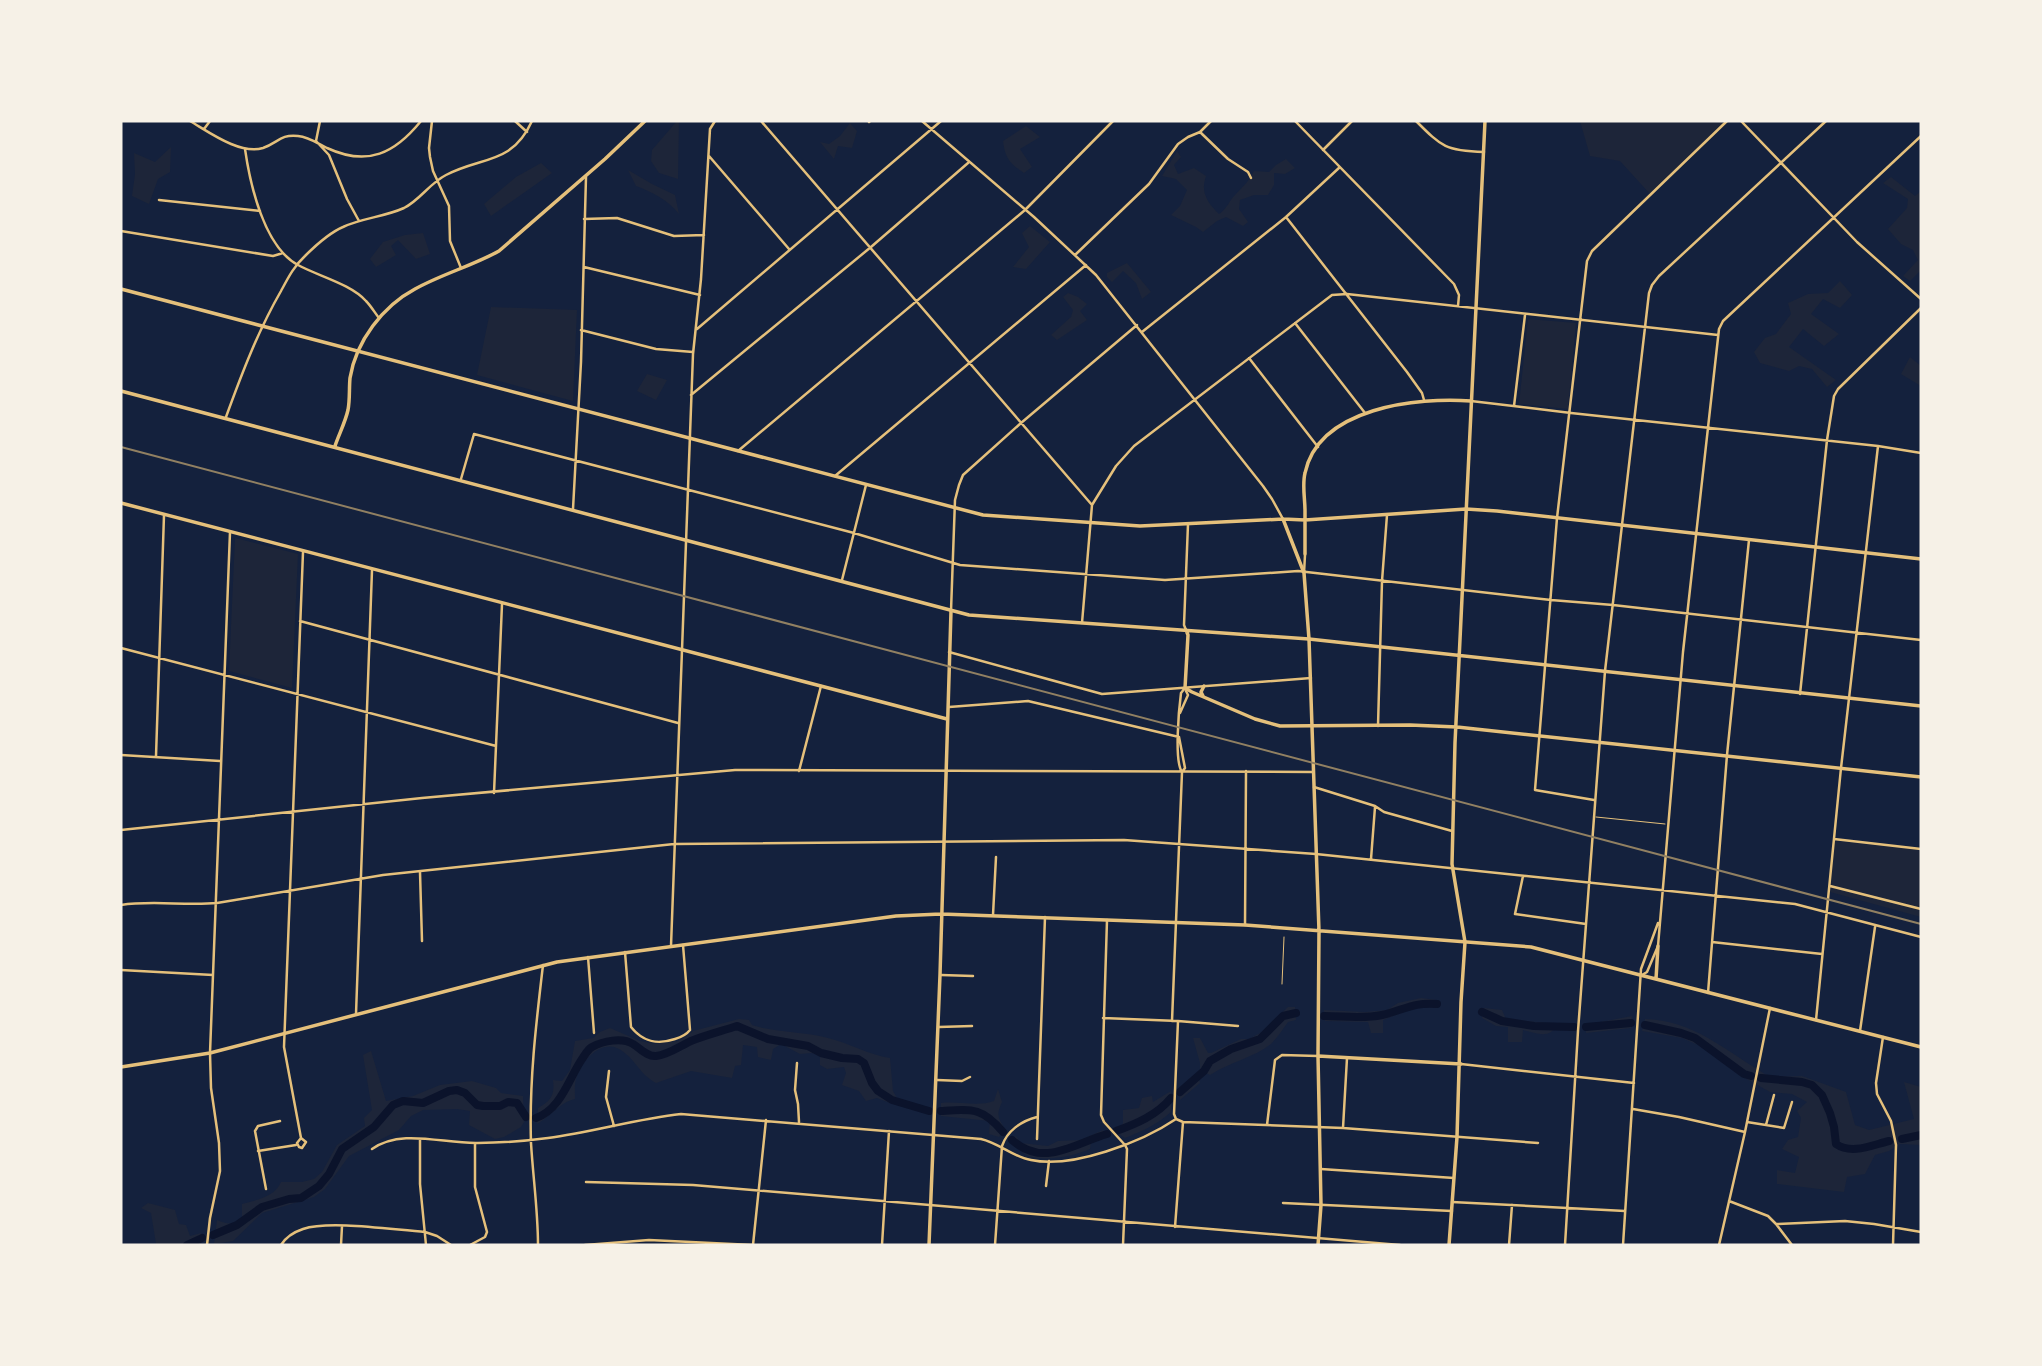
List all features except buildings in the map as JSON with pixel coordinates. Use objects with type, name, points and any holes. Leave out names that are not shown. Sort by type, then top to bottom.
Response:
[{"type":"street","points":[[190,121],[245,149],[267,147],[287,135],[310,138],[327,148],[360,156],[374,155],[400,144],[421,121]]},
{"type":"street","points":[[204,130],[210,121]]},
{"type":"street","points":[[316,141],[320,121]]},
{"type":"street","points":[[432,121],[429,148],[433,171],[449,206],[450,241],[461,268]]},
{"type":"street","points":[[515,121],[527,132]]},
{"type":"street","points":[[226,417],[253,346],[296,265],[335,230],[394,212],[407,206],[446,175],[509,151],[519,143],[532,121]]},
{"type":"street","points":[[335,446],[348,413],[350,378],[364,340],[379,318],[411,291],[499,251],[586,177],[645,121]]},
{"type":"street","points":[[671,946],[693,352],[700,295],[710,129],[715,121]]},
{"type":"street","points":[[761,121],[1092,505]]},
{"type":"street","points":[[922,121],[1097,275],[1272,499],[1283,519],[1304,573]]},
{"type":"street","points":[[697,328],[941,121]]},
{"type":"street","points":[[738,450],[1025,210],[1113,121]]},
{"type":"street","points":[[1075,255],[1143,190],[1178,144],[1200,132],[1211,121]]},
{"type":"street","points":[[1295,121],[1454,284],[1459,295],[1458,306]]},
{"type":"street","points":[[1323,150],[1352,121]]},
{"type":"street","points":[[1416,121],[1445,147],[1484,152]]},
{"type":"street","points":[[1449,1245],[1461,1064],[1465,942],[1453,867],[1452,831],[1485,121]]},
{"type":"street","points":[[1595,800],[1535,790],[1557,517],[1586,270],[1592,251],[1727,121]]},
{"type":"street","points":[[1741,121],[1882,267],[1921,299]]},
{"type":"street","points":[[1565,1245],[1605,671],[1648,293],[1659,276],[1826,121]]},
{"type":"street","points":[[1200,132],[1228,159],[1248,172],[1251,178]]},
{"type":"street","points":[[1656,979],[1658,922],[1680,681],[1718,335],[1723,321],[1921,136]]},
{"type":"street","points":[[316,141],[332,160],[359,221]]},
{"type":"street","points":[[245,149],[251,184],[260,211],[283,253],[296,265],[356,292],[366,300],[379,318]]},
{"type":"street","points":[[709,156],[789,249]]},
{"type":"street","points":[[691,394],[969,163]]},
{"type":"street","points":[[1142,332],[1286,217],[1340,167]]},
{"type":"street","points":[[573,509],[586,177]]},
{"type":"street","points":[[159,200],[260,211]]},
{"type":"street","points":[[1286,217],[1422,393],[1424,400]]},
{"type":"street","points":[[584,219],[617,218],[674,236],[704,235]]},
{"type":"street","points":[[121,231],[273,256],[283,253]]},
{"type":"street","points":[[835,476],[1086,265]]},
{"type":"street","points":[[583,267],[700,295]]},
{"type":"street","points":[[121,289],[983,515],[1140,526],[1305,520],[1466,509],[1921,559]]},
{"type":"street","points":[[1082,623],[1092,505],[1116,466],[1133,446],[1332,295],[1347,294],[1718,335]]},
{"type":"street","points":[[1800,694],[1827,440],[1836,392],[1921,308]]},
{"type":"street","points":[[1514,406],[1525,314]]},
{"type":"street","points":[[1295,323],[1365,414]]},
{"type":"street","points":[[929,1245],[939,1027],[949,652],[955,509],[959,485],[963,475],[1137,325]]},
{"type":"street","points":[[582,330],[656,349],[693,352]]},
{"type":"street","points":[[1249,358],[1318,447]]},
{"type":"street","points":[[121,391],[969,615],[1310,639],[1921,706]]},
{"type":"street","points":[[1318,1245],[1321,1205],[1317,1004],[1319,931],[1310,639],[1304,573],[1305,474],[1309,460],[1318,447],[1333,431],[1365,414],[1402,403],[1446,399],[1827,440],[1921,453]]},
{"type":"street","points":[[461,479],[474,434],[688,488],[960,565],[1166,580],[1298,571],[1921,640]]},
{"type":"street","points":[[1815,1021],[1878,446]]},
{"type":"street","points":[[842,580],[866,484]]},
{"type":"street","points":[[121,503],[947,719]]},
{"type":"street","points":[[156,756],[164,514]]},
{"type":"street","points":[[1378,726],[1382,581],[1387,514]]},
{"type":"street","points":[[1180,714],[1188,695],[1185,688],[1188,635],[1184,625],[1188,524]]},
{"type":"street","points":[[207,1245],[220,1171],[210,1053],[230,532]]},
{"type":"street","points":[[1708,993],[1727,755],[1749,540]]},
{"type":"street","points":[[258,1151],[297,1144],[302,1148],[306,1145],[301,1138],[284,1047],[303,552]]},
{"type":"street","points":[[356,1014],[372,569]]},
{"type":"street","points":[[494,793],[502,603]]},
{"type":"street","points":[[300,621],[678,723]]},
{"type":"street","points":[[121,648],[496,746]]},
{"type":"street","points":[[949,652],[1102,694],[1311,678]]},
{"type":"street","points":[[799,771],[821,686]]},
{"type":"street","points":[[1203,696],[1201,692],[1204,686]]},
{"type":"street","points":[[1185,688],[1267,723],[1291,727],[1457,727],[1921,777]]},
{"type":"street","points":[[1172,1021],[1177,844],[1182,772],[1185,768],[1179,737],[1181,693],[1185,688]]},
{"type":"street","points":[[947,707],[1028,701],[1179,737]]},
{"type":"street","points":[[121,755],[220,761]]},
{"type":"street","points":[[121,830],[735,771],[1313,772]]},
{"type":"street","points":[[1245,925],[1246,771]]},
{"type":"street","points":[[1314,787],[1375,806],[1384,812],[1452,831]]},
{"type":"street","points":[[1371,859],[1375,806]]},
{"type":"street","points":[[1834,839],[1921,849]]},
{"type":"street","points":[[121,905],[215,904],[361,879],[674,844],[1124,840],[1371,859],[1795,904],[1921,937]]},
{"type":"street","points":[[993,915],[996,857]]},
{"type":"street","points":[[420,872],[422,941]]},
{"type":"street","points":[[1523,876],[1515,914],[1586,924]]},
{"type":"street","points":[[1829,887],[1921,909]]},
{"type":"street","points":[[121,1067],[210,1053],[543,965],[907,915],[941,914],[1245,925],[1531,947],[1921,1047]]},
{"type":"street","points":[[1037,1139],[1045,917]]},
{"type":"street","points":[[1107,919],[1101,1115],[1125,1145],[1127,1152],[1123,1245]]},
{"type":"street","points":[[1623,1245],[1641,969],[1658,922]]},
{"type":"street","points":[[1860,1031],[1875,926]]},
{"type":"street","points":[[1712,942],[1822,954]]},
{"type":"street","points":[[625,952],[632,1027],[644,1039],[663,1042],[685,1035],[690,1030],[683,945]]},
{"type":"street","points":[[1642,975],[1647,972],[1658,946]]},
{"type":"street","points":[[588,957],[594,1033]]},
{"type":"street","points":[[538,1245],[531,1123],[534,1039],[543,965]]},
{"type":"street","points":[[121,970],[213,975]]},
{"type":"street","points":[[940,975],[973,976]]},
{"type":"street","points":[[1719,1245],[1755,1086],[1769,1008]]},
{"type":"street","points":[[1103,1018],[1238,1026]]},
{"type":"street","points":[[1176,1119],[1174,1108],[1178,1021]]},
{"type":"street","points":[[939,1027],[972,1026]]},
{"type":"street","points":[[1883,1037],[1876,1088],[1891,1121],[1896,1144],[1893,1245]]},
{"type":"street","points":[[1267,1125],[1275,1060],[1282,1055],[1461,1064],[1634,1083]]},
{"type":"street","points":[[1343,1128],[1347,1058]]},
{"type":"street","points":[[797,1063],[795,1090],[799,1122]]},
{"type":"street","points":[[609,1071],[606,1097],[614,1126]]},
{"type":"street","points":[[936,1080],[962,1081],[970,1077]]},
{"type":"street","points":[[1766,1125],[1774,1096]]},
{"type":"street","points":[[1747,1122],[1784,1128],[1792,1102]]},
{"type":"street","points":[[1633,1108],[1745,1132]]},
{"type":"street","points":[[372,1149],[388,1139],[475,1143],[531,1140],[681,1114],[981,1139],[1029,1160],[1049,1161],[1104,1152],[1125,1145],[1176,1119]]},
{"type":"street","points":[[995,1245],[1002,1146],[1012,1130],[1024,1121],[1037,1117]]},
{"type":"street","points":[[1176,1119],[1183,1122],[1343,1128],[1538,1143]]},
{"type":"street","points":[[585,1245],[649,1240],[753,1245],[766,1120]]},
{"type":"street","points":[[266,1189],[256,1129],[258,1126],[280,1121]]},
{"type":"street","points":[[1175,1227],[1183,1122]]},
{"type":"street","points":[[882,1245],[889,1131]]},
{"type":"street","points":[[297,1144],[301,1138]]},
{"type":"street","points":[[420,1139],[420,1184],[426,1245]]},
{"type":"street","points":[[470,1245],[485,1237],[487,1232],[475,1187],[475,1143]]},
{"type":"street","points":[[1046,1186],[1049,1161]]},
{"type":"street","points":[[1320,1169],[1454,1178]]},
{"type":"street","points":[[586,1182],[693,1185],[1399,1245]]},
{"type":"street","points":[[1729,1201],[1768,1216],[1792,1245]]},
{"type":"street","points":[[1452,1202],[1625,1212]]},
{"type":"street","points":[[1283,1203],[1452,1211]]},
{"type":"street","points":[[1509,1245],[1512,1205]]},
{"type":"street","points":[[1776,1224],[1845,1222],[1921,1232]]},
{"type":"street","points":[[341,1245],[342,1226]]},
{"type":"street","points":[[281,1245],[299,1230],[342,1226],[425,1232],[451,1245]]},
{"type":"lane","points":[[1594,817],[1667,824]]},
{"type":"lane","points":[[1282,984],[1284,937]]},
{"type":"shaded area","points":[[677,121],[678,179],[659,173],[651,161],[652,150]]},
{"type":"shaded area","points":[[1580,121],[1729,121],[1650,194],[1620,161],[1590,156]]},
{"type":"shaded area","points":[[850,123],[857,131],[852,148],[838,146],[834,159],[820,142],[829,144],[840,136]]},
{"type":"shaded area","points":[[1026,126],[1040,137],[1020,149],[1032,167],[1024,173],[1009,160],[1003,141]]},
{"type":"shaded area","points":[[171,147],[170,172],[158,179],[149,204],[132,196],[134,153],[155,162]]},
{"type":"shaded area","points":[[1177,151],[1181,157],[1174,165],[1178,174],[1194,168],[1206,176],[1206,197],[1219,214],[1254,171],[1269,172],[1286,159],[1295,168],[1285,174],[1274,173],[1274,185],[1268,195],[1254,195],[1240,200],[1239,209],[1248,222],[1243,226],[1226,217],[1203,232],[1171,215],[1180,206],[1187,190],[1176,179],[1162,176]]},
{"type":"shaded area","points":[[541,163],[552,173],[491,216],[484,204],[516,177]]},
{"type":"shaded area","points":[[628,170],[675,195],[679,214],[659,197],[636,186]]},
{"type":"shaded area","points":[[1891,177],[1915,196],[1921,191],[1921,270],[1910,281],[1903,276],[1918,260],[1913,250],[1901,244],[1888,229],[1907,208],[1908,199],[1883,183]]},
{"type":"shaded area","points":[[1030,226],[1050,242],[1026,269],[1013,267],[1029,247],[1022,233]]},
{"type":"shaded area","points":[[423,233],[430,254],[416,259],[398,240],[391,246],[396,255],[376,267],[370,259],[383,242]]},
{"type":"shaded area","points":[[1127,263],[1151,292],[1142,299],[1136,283],[1123,271],[1112,282],[1107,277],[1107,273]]},
{"type":"shaded area","points":[[1840,281],[1852,295],[1840,308],[1823,299],[1811,314],[1839,334],[1824,346],[1803,329],[1789,347],[1836,380],[1827,387],[1812,369],[1799,366],[1789,371],[1760,363],[1754,352],[1765,338],[1776,334],[1791,314],[1788,303],[1808,294],[1828,293]]},
{"type":"shaded area","points":[[1068,293],[1087,304],[1080,311],[1087,320],[1057,340],[1051,335],[1071,317],[1073,310],[1063,297]]},
{"type":"shaded area","points":[[491,307],[577,310],[573,401],[477,375]]},
{"type":"shaded area","points":[[1528,319],[1576,323],[1568,409],[1519,404]]},
{"type":"shaded area","points":[[1910,357],[1921,366],[1921,386],[1901,374]]},
{"type":"shaded area","points":[[647,374],[667,380],[656,400],[637,391]]},
{"type":"shaded area","points":[[235,538],[298,554],[292,688],[229,671]]},
{"type":"shaded area","points":[[1835,841],[1921,850],[1921,917],[1830,892]]},
{"type":"shaded area","points":[[1421,998],[1437,1000],[1437,1008],[1418,1006],[1383,1020],[1383,1033],[1371,1033],[1368,1022],[1325,1021],[1324,1010],[1387,1010],[1398,1003]]},
{"type":"shaded area","points":[[1288,1007],[1295,1007],[1296,1020],[1288,1022],[1271,1044],[1210,1075],[1206,1073],[1199,1079],[1200,1083],[1180,1100],[1180,1087],[1200,1070],[1193,1038],[1200,1038],[1208,1053],[1211,1053],[1262,1032]]},
{"type":"shaded area","points":[[1484,1008],[1502,1010],[1506,1019],[1556,1024],[1547,1034],[1523,1030],[1522,1042],[1508,1042],[1508,1027],[1496,1026],[1482,1018]]},
{"type":"shaded area","points":[[1632,1016],[1631,1028],[1586,1033],[1585,1025]]},
{"type":"shaded area","points":[[739,1019],[749,1020],[752,1025],[761,1028],[828,1038],[890,1058],[893,1091],[897,1098],[890,1103],[877,1098],[866,1101],[859,1091],[842,1085],[846,1073],[844,1067],[827,1069],[820,1065],[820,1056],[812,1053],[800,1054],[781,1044],[773,1049],[771,1060],[758,1057],[757,1047],[743,1045],[741,1065],[735,1066],[732,1078],[691,1071],[656,1083],[619,1049],[606,1047],[593,1053],[580,1070],[575,1082],[575,1099],[565,1103],[537,1124],[538,1108],[551,1097],[553,1080],[562,1081],[570,1070],[575,1041],[593,1038],[610,1028],[640,1041],[655,1044],[678,1041],[693,1031]]},
{"type":"shaded area","points":[[1645,1019],[1679,1025],[1694,1031],[1773,1077],[1802,1076],[1846,1092],[1855,1125],[1869,1130],[1914,1119],[1904,1082],[1921,1087],[1921,1145],[1900,1144],[1875,1155],[1865,1174],[1847,1177],[1844,1192],[1777,1184],[1777,1170],[1795,1173],[1799,1157],[1782,1149],[1788,1140],[1798,1137],[1801,1118],[1797,1111],[1807,1102],[1792,1094],[1770,1092],[1743,1077],[1707,1049],[1682,1038],[1642,1031]]},
{"type":"shaded area","points":[[371,1051],[386,1101],[413,1096],[440,1085],[472,1081],[496,1088],[501,1093],[523,1096],[524,1122],[521,1127],[504,1137],[495,1139],[469,1125],[470,1111],[423,1110],[411,1116],[399,1130],[349,1156],[325,1189],[314,1197],[262,1213],[233,1241],[214,1244],[217,1220],[230,1224],[239,1221],[242,1218],[242,1204],[270,1194],[281,1182],[314,1179],[322,1172],[337,1145],[365,1126],[364,1118],[372,1110],[363,1055]]},
{"type":"shaded area","points":[[998,1089],[1002,1102],[999,1116],[1005,1129],[999,1137],[989,1134],[990,1121],[941,1116],[941,1103],[988,1103],[994,1101]]},
{"type":"shaded area","points":[[1171,1091],[1171,1112],[1166,1117],[1125,1138],[1118,1133],[1123,1123],[1123,1110],[1139,1108],[1142,1098],[1152,1096],[1153,1102]]},
{"type":"shaded area","points":[[1103,1130],[1109,1137],[1091,1142],[1090,1149],[1056,1158],[1038,1158],[1023,1153],[1013,1139],[1016,1136],[1021,1143],[1048,1146],[1058,1141],[1081,1140]]},
{"type":"shaded area","points":[[148,1203],[175,1210],[179,1224],[186,1225],[190,1236],[201,1233],[200,1245],[149,1245],[156,1244],[151,1213],[141,1208]]},
{"type":"waterway","points":[[1324,1016],[1375,1016],[1415,1005],[1437,1004]]},
{"type":"waterway","points":[[1482,1012],[1502,1021],[1534,1026],[1574,1027]]},
{"type":"waterway","points":[[1180,1092],[1204,1071],[1210,1061],[1231,1049],[1260,1039],[1283,1016],[1296,1013]]},
{"type":"waterway","points":[[1586,1027],[1631,1023]]},
{"type":"waterway","points":[[1645,1025],[1695,1038],[1744,1074],[1751,1076]]},
{"type":"waterway","points":[[536,1118],[545,1114],[558,1101],[586,1053],[596,1045],[624,1041],[656,1056],[737,1026],[768,1039],[808,1046],[821,1053],[842,1058],[858,1059],[864,1063],[878,1091],[892,1100],[929,1111]]},
{"type":"waterway","points":[[1761,1078],[1812,1085],[1822,1095],[1830,1113],[1836,1144],[1842,1147],[1862,1148],[1889,1141]]},
{"type":"waterway","points":[[213,1235],[237,1225],[262,1207],[301,1198],[319,1186],[329,1174],[342,1149],[374,1127],[393,1105],[403,1101],[423,1103],[457,1090],[465,1093],[477,1105],[500,1106],[508,1102],[517,1103],[526,1117]]},
{"type":"waterway","points":[[1116,1131],[1146,1118],[1171,1098]]},
{"type":"waterway","points":[[941,1111],[976,1111],[989,1118],[1003,1132]]},
{"type":"waterway","points":[[1012,1140],[1024,1148],[1047,1153],[1070,1148],[1107,1134]]},
{"type":"waterway","points":[[1902,1139],[1921,1135]]},
{"type":"waterway","points":[[187,1245],[202,1238]]},
{"type":"railway","points":[[121,447],[1921,924]]}]
